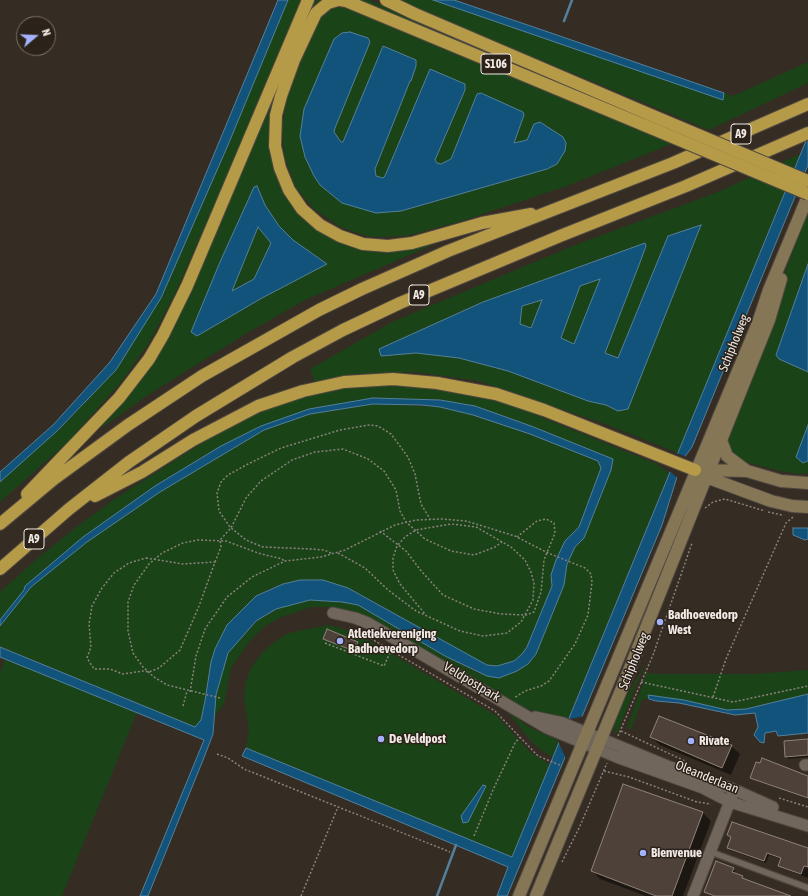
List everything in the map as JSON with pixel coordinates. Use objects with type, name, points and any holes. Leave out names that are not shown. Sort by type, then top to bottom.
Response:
[{"type":"highway","name":"A9","points":[[0,523],[68,450],[106,413],[141,369],[156,347],[187,286],[308,0]]},
{"type":"highway","name":"A9","points":[[341,0],[328,3],[316,13],[294,60],[276,115],[275,146],[281,173],[289,190],[310,217],[330,232],[351,240],[363,244],[388,246],[412,243],[482,222],[558,209]]},
{"type":"highway","name":"S106","points":[[341,0],[646,126],[808,195]]},
{"type":"highway","name":"S106","points":[[391,3],[808,181]]},
{"type":"highway","name":"A9","points":[[0,523],[54,479],[128,425],[202,376],[273,335],[362,289],[448,252],[673,164],[808,104]]},
{"type":"highway","name":"A9","points":[[0,569],[69,509],[129,462],[196,416],[293,357],[343,330],[400,303],[560,236],[686,186],[804,135]]},
{"type":"highway","name":"A9","points":[[69,509],[142,472],[193,440],[258,406],[303,391],[344,382],[393,379],[437,383],[496,394],[544,410],[693,469]]},
{"type":"main road","name":"Schipholweg","points":[[519,896],[581,736],[693,469],[758,323],[769,290],[808,195]]},
{"type":"main road","name":"Schipholweg","points":[[536,896],[708,474],[769,320],[796,226]]},
{"type":"main road","points":[[721,440],[727,456],[747,472]]},
{"type":"main road","points":[[693,469],[771,501],[792,506],[808,507]]},
{"type":"main road","points":[[708,474],[747,472],[781,481],[808,484]]},
{"type":"street","name":"Veldpostpark","points":[[333,613],[355,618],[368,623],[393,645],[529,716],[547,728],[561,728],[599,743]]},
{"type":"street","name":"Oleanderlaan","points":[[599,743],[703,788],[728,806],[808,826]]},
{"type":"street","name":"Oleanderlaan","points":[[613,749],[737,787],[759,802],[808,820]]},
{"type":"street","points":[[693,896],[728,806],[737,787]]},
{"type":"lane","points":[[711,852],[808,888]]},
{"type":"path","points":[[332,554],[324,550],[263,546],[246,540],[231,528],[219,511],[216,498],[218,487],[228,475],[256,459],[295,443],[340,430],[369,425],[378,426],[387,430],[404,450],[415,474],[421,504],[430,519]]},
{"type":"path","points":[[220,540],[231,528],[246,498],[261,481],[278,468],[292,460],[315,452],[343,449],[368,459],[384,471],[396,490],[400,510],[406,522],[414,531],[425,538],[451,551],[474,555],[495,547],[502,541]]},
{"type":"path","points":[[704,510],[713,502],[724,499],[776,514],[800,518]]},
{"type":"path","points":[[714,697],[721,672],[786,523],[793,517]]},
{"type":"path","points":[[435,519],[438,525]]},
{"type":"path","points":[[190,692],[199,646],[205,628],[227,597],[245,582],[258,573],[284,561],[332,554],[380,531],[406,522],[435,519],[457,520],[478,524],[517,537],[552,555],[587,570],[592,579],[589,610],[583,630],[570,652],[549,681],[541,686],[519,694],[510,702]]},
{"type":"path","points":[[380,531],[399,544],[443,595],[474,610],[501,614],[526,615],[534,612],[541,592],[544,560],[555,533],[554,523],[546,519],[537,521],[517,537]]},
{"type":"path","points":[[338,552],[365,568],[406,604],[425,614],[460,631],[475,635],[492,636],[507,633],[512,630],[526,615],[533,600],[533,578],[525,560],[515,551],[502,541],[476,527],[458,524],[438,525],[414,531],[405,537],[399,544],[393,558],[393,570],[400,584],[425,614]]},
{"type":"path","name":"Schipholweg","points":[[560,866],[580,826],[641,682],[668,614],[694,536]]},
{"type":"path","points":[[220,698],[190,692],[167,685],[148,672],[136,658],[131,647],[127,613],[130,596],[134,585],[144,570],[154,559],[172,547],[198,540],[220,540],[282,559],[284,561]]},
{"type":"path","points":[[215,562],[183,564],[146,558],[129,563],[114,573],[102,588],[92,606],[90,624],[91,647],[87,658],[94,669],[110,669],[123,674],[143,671],[148,672],[159,668],[180,650],[199,606],[221,547],[220,540]]},
{"type":"path","name":"Veldpostpark","points":[[349,628],[393,645],[495,711],[538,756],[563,766]]},
{"type":"path","points":[[325,643],[384,666],[393,645]]},
{"type":"path","points":[[641,682],[733,702],[808,686]]},
{"type":"path","points":[[184,706],[187,691]]},
{"type":"path","name":"Oleanderlaan","points":[[620,731],[691,763]]},
{"type":"path","points":[[474,836],[493,790],[515,744],[520,737]]},
{"type":"path","points":[[217,754],[228,758],[244,769],[450,852]]},
{"type":"path","name":"Oleanderlaan","points":[[604,770],[629,777],[697,802],[728,806]]},
{"type":"path","points":[[301,896],[338,807]]},
{"type":"green space","points":[[288,0],[304,0],[174,296],[148,344],[121,382],[68,442],[0,502],[0,482],[57,431],[116,370],[161,298],[228,145]]},
{"type":"green space","points":[[312,0],[320,0],[315,6],[278,95],[272,121],[285,189],[344,241],[435,240],[435,244],[305,300],[247,333],[145,397],[103,427],[102,424],[135,385]],"holes":[[[257,186],[265,205],[279,226],[293,240],[327,263],[262,298],[197,336],[191,332],[220,262],[254,188]]]},
{"type":"green space","points":[[355,0],[369,0],[652,119],[650,122]]},
{"type":"green space","points":[[396,0],[433,0],[723,99],[724,93],[733,96],[808,62],[808,83],[709,130]]},
{"type":"green space","points":[[343,7],[356,9],[674,143],[567,186],[462,221],[406,236],[371,237],[342,228],[314,209],[296,188],[285,159],[282,128],[288,92],[305,43],[319,17],[332,9]],"holes":[[[383,46],[385,46],[410,81],[375,170],[376,176],[383,178],[385,176],[430,69],[464,84],[465,90],[435,161],[437,163],[441,164],[451,159],[477,94],[481,93],[524,115],[514,143],[527,140],[534,125],[547,169],[401,211],[376,213],[320,185],[305,157],[335,128],[334,132],[343,143]]]},
{"type":"green space","points":[[800,154],[678,453],[605,424],[479,381],[415,372],[356,374],[315,383],[310,369],[392,322],[575,245],[718,192]],"holes":[[[701,225],[627,409],[618,411],[606,405],[588,401],[508,371],[459,358],[416,353],[382,356],[379,349],[483,302],[616,253],[639,265],[605,353],[618,358],[668,236]]]},
{"type":"green space","points":[[808,212],[808,264],[778,349],[779,359],[808,372],[808,425],[797,457],[803,463],[808,461],[808,473],[799,474],[780,471],[742,461],[731,452],[727,442],[774,315],[787,266]]},
{"type":"green space","points":[[258,227],[271,243],[254,279],[232,292]]},
{"type":"green space","points":[[601,279],[574,344],[561,338],[580,286]]},
{"type":"green space","points":[[543,300],[531,329],[520,324],[522,306]]},
{"type":"green space","points":[[400,383],[494,398],[657,464],[669,473],[568,719],[564,720],[516,706],[356,613],[327,607],[311,607],[279,618],[265,626],[250,641],[231,668],[224,704],[214,717],[216,695],[228,653],[256,621],[276,609],[310,600],[342,602],[358,605],[445,656],[476,672],[499,678],[517,671],[528,664],[536,654],[564,585],[567,564],[575,547],[584,538],[611,470],[612,459],[531,426],[475,406],[440,400],[373,398],[309,409],[221,446],[155,486],[83,537],[25,586],[24,590],[0,620],[0,592],[32,563],[71,531],[116,498],[205,441],[239,422],[277,405],[314,394],[357,386]]},
{"type":"green space","points":[[374,404],[440,407],[473,415],[530,434],[598,461],[601,468],[579,527],[565,541],[551,575],[552,586],[527,647],[514,661],[497,666],[479,662],[369,599],[348,588],[323,580],[300,580],[271,588],[256,596],[227,625],[215,649],[211,662],[201,720],[195,727],[0,647],[0,626],[31,587],[87,542],[160,492],[264,430],[310,414]]},
{"type":"green space","name":"De Veldpost","points":[[328,625],[355,632],[497,716],[530,752],[550,765],[512,857],[246,748],[249,730],[244,697],[246,681],[251,668],[262,653],[277,640],[289,633]]},
{"type":"green space","points":[[5,659],[137,712],[62,896],[0,896],[0,673]]},
{"type":"green space","points":[[646,662],[616,735],[613,726],[617,714]]},
{"type":"green space","points":[[808,670],[808,694],[740,710],[727,710],[683,700],[648,696],[649,699],[642,699],[631,730],[627,728],[647,672],[653,674],[754,674]]},
{"type":"green space","points":[[507,711],[529,727],[559,741],[553,757],[542,751],[531,741]]},
{"type":"water","points":[[278,0],[288,0],[228,145],[161,298],[116,370],[57,431],[0,482],[0,472],[53,425],[110,362],[156,294]]},
{"type":"water","points":[[433,0],[454,0],[557,35],[724,93],[723,100]]},
{"type":"water","points":[[350,32],[368,38],[370,42],[335,128],[334,132],[341,142],[343,142],[383,46],[416,60],[416,66],[411,81],[375,169],[376,176],[383,178],[385,176],[430,69],[465,84],[465,90],[435,160],[437,163],[441,164],[451,159],[477,94],[481,93],[523,112],[524,115],[514,143],[527,140],[534,124],[540,122],[563,137],[566,143],[565,151],[557,164],[547,169],[401,211],[376,213],[342,203],[320,185],[314,176],[305,157],[300,136],[304,109],[334,39],[342,33]]},
{"type":"water","points":[[808,136],[808,165],[692,447],[686,455],[677,477],[662,525],[507,896],[497,896],[508,867],[242,756],[246,748],[512,857]]},
{"type":"water","points":[[257,186],[265,205],[279,226],[293,240],[327,264],[262,298],[197,336],[191,332],[220,262],[254,187]],"holes":[[[258,227],[271,243],[254,279],[232,291]]]},
{"type":"water","points":[[701,225],[628,409],[618,411],[606,405],[588,401],[508,371],[459,358],[416,353],[381,356],[379,349],[483,302],[645,243],[646,246],[605,353],[618,358],[668,236]],"holes":[[[600,279],[574,344],[561,338],[580,286]],[[542,300],[531,328],[520,324],[522,306]]]},
{"type":"water","points":[[808,264],[808,372],[779,359],[776,355]]},
{"type":"water","points":[[373,398],[440,400],[475,406],[531,426],[613,459],[611,470],[584,538],[575,547],[567,564],[564,585],[536,654],[528,664],[517,671],[499,678],[487,676],[445,656],[358,605],[342,602],[310,600],[276,609],[256,621],[228,653],[216,695],[213,734],[148,896],[140,896],[204,740],[0,657],[0,647],[195,727],[201,720],[211,662],[215,649],[227,625],[256,596],[283,584],[300,580],[323,580],[348,588],[487,665],[497,666],[514,661],[527,647],[552,586],[551,575],[556,560],[565,541],[579,527],[601,468],[598,461],[530,434],[473,415],[440,407],[422,405],[373,404],[310,414],[264,430],[160,492],[87,542],[31,587],[0,626],[0,620],[24,590],[25,586],[83,537],[155,486],[221,446],[261,426],[309,409]]},
{"type":"water","points":[[808,425],[808,461],[803,463],[796,457]]},
{"type":"water","points":[[793,528],[808,528],[808,539],[805,540],[793,535]]},
{"type":"water","points":[[808,694],[808,733],[778,736],[776,731],[765,733],[764,743],[760,742],[754,735],[758,727],[755,713],[735,715],[679,703],[656,701],[649,699],[648,695],[684,700],[727,710],[746,709]]},
{"type":"water","points":[[483,785],[486,786],[468,822],[463,823],[461,816]]},
{"type":"pier","points":[[676,453],[687,457],[679,479],[668,470]]},
{"type":"pier","points":[[584,716],[566,759],[558,741],[566,720]]},
{"type":"building","points":[[327,629],[358,642],[354,651],[323,639]]},
{"type":"building","name":"Rivate","points":[[659,716],[732,745],[722,768],[650,737]]},
{"type":"building","points":[[808,739],[808,755],[785,757],[784,741]]},
{"type":"building","points":[[762,758],[808,776],[808,798],[750,778],[756,762],[760,763]]},
{"type":"building","name":"Bienvenue","points":[[623,784],[703,812],[672,896],[656,896],[591,871]]},
{"type":"building","points":[[732,822],[808,848],[808,867],[804,866],[801,874],[778,866],[781,858],[767,853],[764,861],[727,848],[731,837],[727,835]]},
{"type":"building","points":[[716,861],[734,868],[732,872],[743,876],[742,878],[791,896],[715,896],[704,892]]},
{"type":"waterway","points":[[564,21],[572,0]]},
{"type":"waterway","points":[[437,896],[456,845]]},
{"type":"place","name":"Badhoevedorp West","points":[[660,622]]},
{"type":"place","name":"Atletiekvereniging Badhoevedorp","points":[[340,641]]},
{"type":"place","name":"De Veldpost","points":[[381,739]]},
{"type":"place","name":"Rivate","points":[[691,741]]},
{"type":"place","name":"Bienvenue","points":[[643,853]]}]
